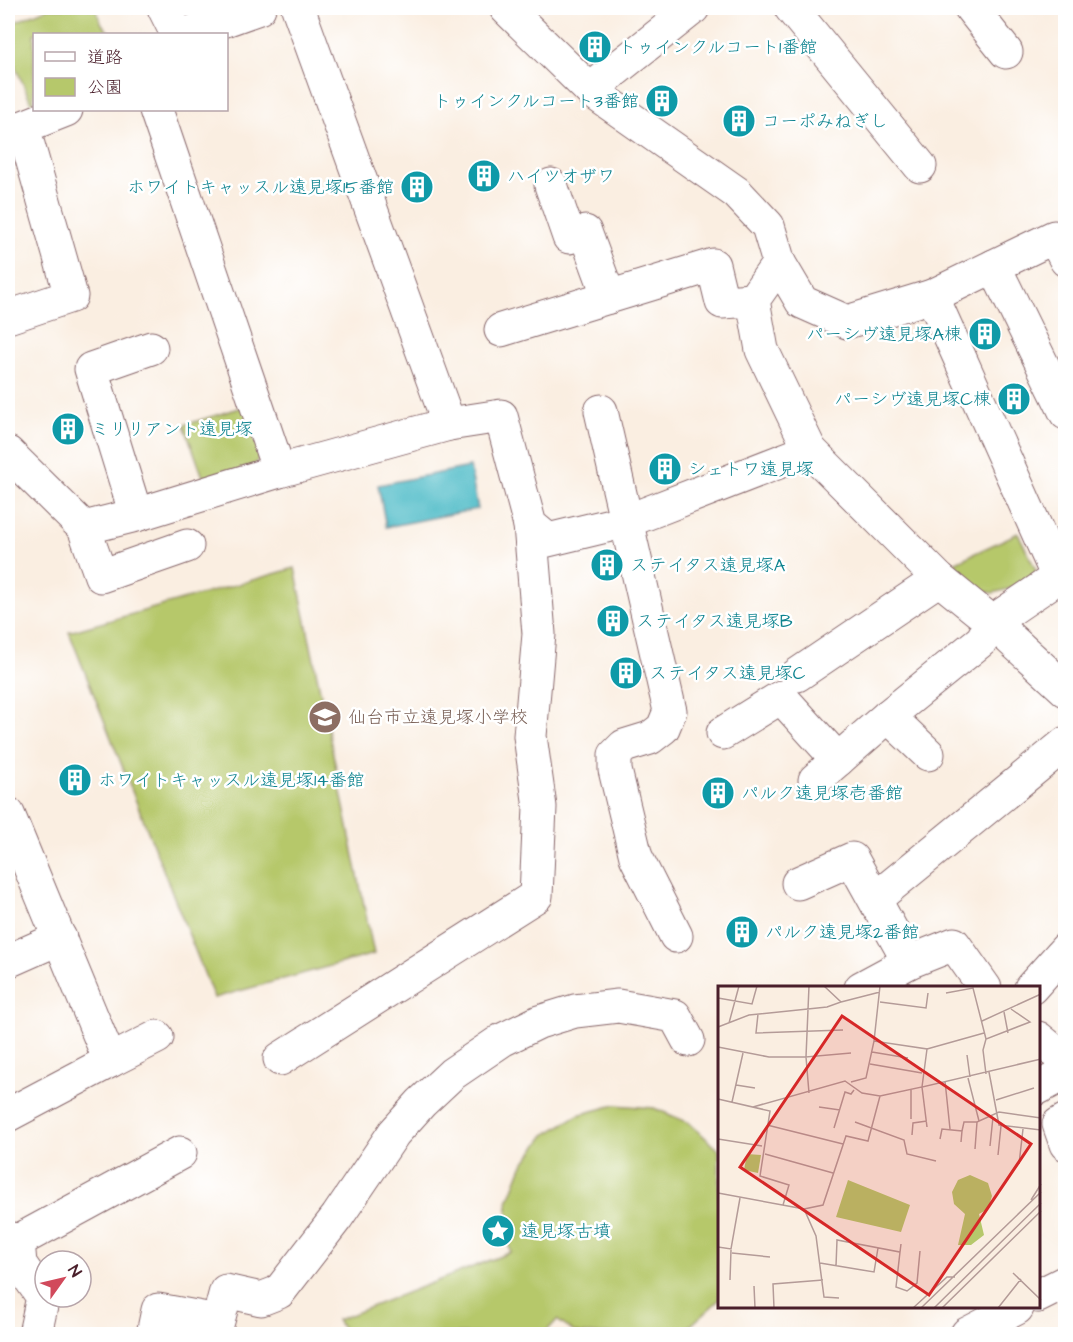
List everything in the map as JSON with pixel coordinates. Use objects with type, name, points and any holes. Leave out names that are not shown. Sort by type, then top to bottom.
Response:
[{"type":"street","points":[[164,8],[176,33]]},
{"type":"street","points":[[189,33],[259,8]]},
{"type":"street","points":[[298,8],[449,424]]},
{"type":"street","points":[[506,8],[590,90],[736,194],[768,226],[779,263],[802,302],[847,322],[932,296],[994,266],[1062,243]]},
{"type":"street","points":[[590,90],[693,8]]},
{"type":"street","points":[[791,8],[920,166]]},
{"type":"street","points":[[971,8],[1006,52]]},
{"type":"street","points":[[8,317],[71,296],[23,127],[63,111]]},
{"type":"street","points":[[156,111],[279,471]]},
{"type":"street","points":[[551,185],[569,237],[585,232],[609,297]]},
{"type":"street","points":[[779,263],[753,300],[762,350],[810,450],[939,579],[992,622],[1065,690]]},
{"type":"street","points":[[501,330],[713,266],[722,303],[753,300]]},
{"type":"street","points":[[994,266],[1065,413]]},
{"type":"street","points":[[723,733],[782,697],[826,770],[982,640],[992,622],[1062,576],[932,296]]},
{"type":"street","points":[[136,515],[91,369],[151,348]]},
{"type":"street","points":[[601,411],[670,711],[663,728],[650,738],[624,746],[615,755],[615,770],[636,857],[676,936]]},
{"type":"street","points":[[84,528],[449,424],[501,416],[530,525],[539,634],[530,736],[540,807],[536,896],[280,1059]]},
{"type":"street","points":[[530,525],[548,540],[627,521],[810,450]]},
{"type":"street","points":[[8,453],[84,528],[101,576],[187,546]]},
{"type":"street","points":[[797,675],[939,579]]},
{"type":"street","points":[[888,716],[928,754]]},
{"type":"street","points":[[875,899],[1065,743]]},
{"type":"street","points":[[8,814],[110,1060]]},
{"type":"street","points":[[798,883],[852,859],[909,962]]},
{"type":"street","points":[[8,961],[60,938]]},
{"type":"street","points":[[865,986],[909,962],[954,944],[984,986]]},
{"type":"street","points":[[1033,986],[1065,950]]},
{"type":"street","points":[[153,1335],[158,1310],[218,1321],[226,1291],[261,1299],[279,1292],[337,1217],[394,1133],[421,1103],[453,1074],[502,1040],[539,1022],[575,1011],[618,1006],[675,1016],[688,1040]]},
{"type":"street","points":[[8,1115],[157,1037]]},
{"type":"street","points":[[1040,1040],[1065,1061]]},
{"type":"street","points":[[1040,1087],[1065,1073]]},
{"type":"street","points":[[35,1335],[43,1297],[20,1264],[13,1240],[180,1153]]},
{"type":"street","points":[[1040,1295],[1065,1282]]},
{"type":"street","points":[[967,1335],[1015,1309]]},
{"type":"green space","points":[[48,8],[95,8],[102,24],[109,33],[33,33],[33,103],[8,50],[8,25]]},
{"type":"green space","points":[[246,406],[263,448],[254,468],[206,485],[184,425]]},
{"type":"green space","points":[[1018,533],[1036,570],[1032,583],[993,593],[978,590],[954,563]]},
{"type":"green space","points":[[295,568],[374,954],[214,998],[69,632]]},
{"type":"green space","points":[[615,1105],[654,1108],[689,1123],[718,1149],[718,1301],[690,1326],[669,1334],[582,1334],[574,1332],[557,1320],[544,1334],[346,1334],[337,1320],[511,1252],[507,1240],[508,1202],[522,1166],[545,1135],[578,1115]]},
{"type":"water","points":[[470,467],[478,509],[386,527],[378,485]]},
{"type":"place","name":"トゥインクルコート1番館","points":[[595,47]]},
{"type":"place","name":"トゥインクルコート3番館","points":[[662,101]]},
{"type":"place","name":"コーポみねぎし","points":[[739,121]]},
{"type":"place","name":"ハイツオザワ","points":[[484,176]]},
{"type":"place","name":"ホワイトキャッスル遠見塚15番館","points":[[417,187]]},
{"type":"place","name":"パーシヴ遠見塚A棟","points":[[985,334]]},
{"type":"place","name":"パーシヴ遠見塚C棟","points":[[1014,399]]},
{"type":"place","name":"ミリリアント遠見塚","points":[[68,429]]},
{"type":"place","name":"シェトワ遠見塚","points":[[665,469]]},
{"type":"place","name":"ステイタス遠見塚A","points":[[607,565]]},
{"type":"place","name":"ステイタス遠見塚B","points":[[613,621]]},
{"type":"place","name":"ステイタス遠見塚C","points":[[626,673]]},
{"type":"place","name":"仙台市立遠見塚小学校","points":[[325,717]]},
{"type":"place","name":"ホワイトキャッスル遠見塚14番館","points":[[75,780]]},
{"type":"place","name":"パルク遠見塚壱番館","points":[[718,793]]},
{"type":"place","name":"パルク遠見塚2番館","points":[[742,932]]},
{"type":"place","name":"遠見塚古墳","points":[[498,1231]]}]
